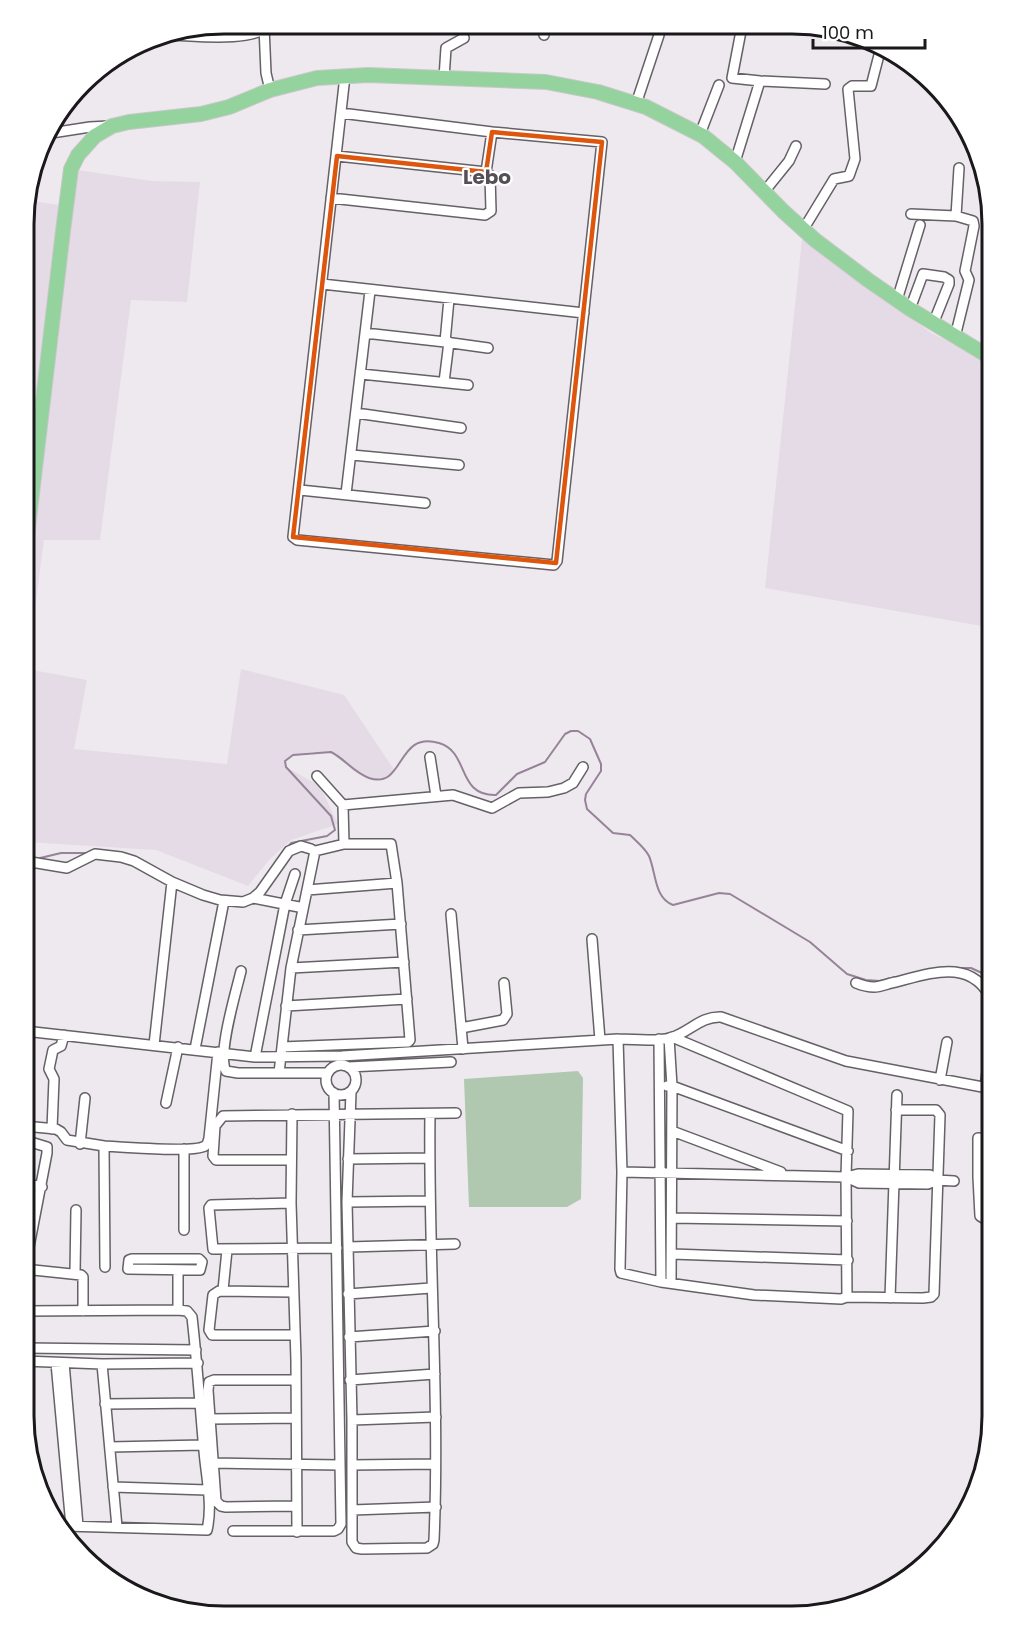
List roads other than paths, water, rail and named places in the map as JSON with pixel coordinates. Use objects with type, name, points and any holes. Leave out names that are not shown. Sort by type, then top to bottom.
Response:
[{"type":"main road","points":[[34,474],[71,169],[78,155],[95,136],[112,126],[201,114],[229,107],[270,90],[317,78],[345,76],[546,82],[568,85],[636,104],[700,134],[735,162],[803,230],[910,309],[982,353]]},
{"type":"street","points":[[208,36],[238,35]]},
{"type":"street","points":[[264,35],[266,73],[270,90]]},
{"type":"street","points":[[636,104],[659,35]]},
{"type":"street","points":[[740,35],[732,76],[734,79],[825,84]]},
{"type":"street","points":[[444,78],[446,48],[464,38]]},
{"type":"street","points":[[803,230],[834,179],[849,176],[855,159],[848,89],[852,86],[871,86],[879,56]]},
{"type":"street","points":[[341,113],[492,132],[602,142],[557,561],[554,565],[297,540],[293,537],[345,76]]},
{"type":"street","points":[[735,162],[760,81]]},
{"type":"street","points":[[700,134],[719,85]]},
{"type":"street","points":[[59,132],[112,126]]},
{"type":"street","points":[[486,172],[492,132]]},
{"type":"street","points":[[764,192],[789,161],[796,146]]},
{"type":"street","points":[[331,198],[485,215],[491,211],[492,188],[490,175],[486,172],[337,156]]},
{"type":"street","points":[[956,216],[958,168]]},
{"type":"street","points":[[911,214],[956,216],[973,221],[965,271],[969,280],[955,337]]},
{"type":"street","points":[[897,300],[920,225]]},
{"type":"street","points":[[910,309],[923,274],[949,280],[933,324]]},
{"type":"street","points":[[322,284],[584,313]]},
{"type":"street","points":[[346,494],[370,291]]},
{"type":"street","points":[[444,382],[449,299]]},
{"type":"street","points":[[365,333],[488,348]]},
{"type":"street","points":[[361,374],[468,385]]},
{"type":"street","points":[[356,413],[461,428]]},
{"type":"street","points":[[351,455],[459,465]]},
{"type":"street","points":[[300,490],[425,503]]},
{"type":"street","points":[[430,757],[436,796]]},
{"type":"street","points":[[343,805],[453,795],[492,808],[519,793],[548,792],[564,788],[573,783],[583,767]]},
{"type":"street","points":[[317,776],[343,805],[344,844]]},
{"type":"street","points":[[34,1032],[255,1057],[281,1052],[408,1042],[410,1038],[401,924],[391,844],[344,844],[315,851],[291,968],[286,1006],[281,1052],[279,1073]]},
{"type":"street","points":[[34,862],[67,868],[95,854],[121,857],[134,861],[172,882],[203,895],[224,901],[243,902],[260,892],[289,851],[301,846],[311,849]]},
{"type":"street","points":[[255,1057],[285,904],[295,874]]},
{"type":"street","points":[[154,1045],[172,882]]},
{"type":"street","points":[[307,890],[397,883]]},
{"type":"street","points":[[253,898],[299,907]]},
{"type":"street","points":[[195,1049],[224,901]]},
{"type":"street","points":[[451,914],[463,1049]]},
{"type":"street","points":[[298,930],[401,924]]},
{"type":"street","points":[[592,939],[600,1040]]},
{"type":"street","points":[[291,968],[404,962]]},
{"type":"street","points":[[856,983],[875,987],[960,971],[972,975],[982,984]]},
{"type":"street","points":[[34,1127],[61,1132],[67,1140],[80,1144],[203,1148],[208,1144],[220,1053],[241,972]]},
{"type":"street","points":[[461,1028],[503,1020],[507,1014],[504,983]]},
{"type":"street","points":[[286,1006],[407,999]]},
{"type":"street","points":[[351,1092],[340,1095],[334,1093],[327,1084],[328,1073],[332,1068],[344,1062],[463,1049],[667,1038],[688,1030],[699,1021],[712,1016],[721,1017],[846,1061],[982,1087]]},
{"type":"street","points":[[52,1129],[54,1079],[49,1069],[53,1050],[61,1046],[64,1035]]},
{"type":"street","points":[[666,1282],[672,1254],[672,1086],[667,1038]]},
{"type":"street","points":[[666,1282],[660,1086],[667,1038]]},
{"type":"street","points":[[667,1038],[845,1109],[849,1115],[846,1177],[847,1297]]},
{"type":"street","points":[[618,1039],[622,1172],[620,1270],[626,1276],[754,1295],[841,1299],[847,1297],[931,1298],[934,1293],[939,1112],[896,1110]]},
{"type":"street","points":[[940,1080],[947,1042]]},
{"type":"street","points":[[166,1103],[178,1047]]},
{"type":"street","points":[[438,1051],[439,1063]]},
{"type":"street","points":[[281,1052],[344,1062],[451,1062]]},
{"type":"street","points":[[220,1053],[226,1071],[328,1073]]},
{"type":"street","points":[[344,1062],[353,1070],[357,1082],[351,1092],[349,1115],[347,1202],[352,1542],[356,1548],[427,1548],[433,1544],[434,1540],[436,1417],[435,1331],[431,1288],[430,1114]]},
{"type":"street","points":[[660,1086],[672,1086],[848,1151]]},
{"type":"street","points":[[233,1531],[334,1531],[340,1527],[334,1093]]},
{"type":"street","points":[[890,1298],[897,1095]]},
{"type":"street","points":[[80,1144],[85,1098]]},
{"type":"street","points":[[291,1160],[216,1160],[213,1156],[215,1126],[223,1116],[456,1113]]},
{"type":"street","points":[[292,1114],[291,1203],[297,1532]]},
{"type":"street","points":[[672,1131],[789,1175]]},
{"type":"street","points":[[982,1138],[978,1138],[978,1177],[980,1216],[982,1217]]},
{"type":"street","points":[[34,1143],[47,1147],[42,1187],[34,1211]]},
{"type":"street","points":[[104,1146],[105,1267]]},
{"type":"street","points":[[184,1149],[184,1230]]},
{"type":"street","points":[[348,1159],[430,1158]]},
{"type":"street","points":[[622,1172],[846,1177],[859,1183],[894,1179],[928,1184],[937,1180],[954,1180]]},
{"type":"street","points":[[978,1177],[982,1177]]},
{"type":"street","points":[[34,1185],[42,1187]]},
{"type":"street","points":[[347,1202],[430,1201]]},
{"type":"street","points":[[291,1203],[211,1204],[209,1208],[211,1246],[216,1250],[337,1248]]},
{"type":"street","points":[[75,1210],[75,1273]]},
{"type":"street","points":[[672,1218],[848,1221]]},
{"type":"street","points":[[348,1247],[455,1244]]},
{"type":"street","points":[[223,1290],[227,1250]]},
{"type":"street","points":[[672,1254],[848,1260]]},
{"type":"street","points":[[132,1258],[199,1259],[202,1262],[200,1270],[178,1270],[130,1269],[127,1267],[132,1258]]},
{"type":"street","points":[[178,1270],[178,1310]]},
{"type":"street","points":[[337,1271],[348,1270]]},
{"type":"street","points":[[34,1271],[75,1273],[83,1277],[82,1311]]},
{"type":"street","points":[[348,1294],[431,1288]]},
{"type":"street","points":[[293,1292],[223,1290],[213,1295],[209,1330],[212,1335],[295,1335]]},
{"type":"street","points":[[34,1311],[178,1310],[190,1313],[198,1363],[209,1521],[207,1530],[71,1526],[60,1363]]},
{"type":"street","points":[[349,1337],[435,1331]]},
{"type":"street","points":[[34,1348],[196,1350]]},
{"type":"street","points":[[34,1362],[102,1364],[198,1363]]},
{"type":"street","points":[[102,1364],[117,1527]]},
{"type":"street","points":[[350,1380],[435,1374]]},
{"type":"street","points":[[296,1380],[209,1382],[208,1390],[216,1501],[221,1506],[297,1506]]},
{"type":"street","points":[[105,1404],[201,1403]]},
{"type":"street","points":[[352,1420],[436,1417]]},
{"type":"street","points":[[209,1419],[295,1418]]},
{"type":"street","points":[[340,1440],[352,1440]]},
{"type":"street","points":[[110,1447],[203,1445]]},
{"type":"street","points":[[212,1463],[340,1465]]},
{"type":"street","points":[[352,1465],[435,1464]]},
{"type":"street","points":[[341,1484],[352,1484]]},
{"type":"street","points":[[113,1487],[207,1490]]},
{"type":"street","points":[[352,1510],[435,1507]]},
{"type":"waterway","points":[[287,848],[291,843],[327,836],[335,830],[331,816],[286,767],[285,761],[293,755],[331,752],[363,775],[381,779],[389,776],[415,745],[425,741],[439,743],[449,748],[455,755],[475,789],[496,795],[517,774],[545,762],[565,734],[578,731],[590,739],[601,764],[601,771],[586,794],[587,809],[613,833],[630,835],[643,847],[649,856],[659,891],[667,902],[673,905],[719,893],[730,894],[810,942],[847,974],[866,980],[880,981],[897,977]]},
{"type":"waterway","points":[[116,852],[128,854]]},
{"type":"waterway","points":[[36,859],[61,853],[89,853]]},
{"type":"waterway","points":[[941,968],[971,968],[982,973]]},
{"type":"district","name":"Lebo","points":[[487,177]]}]
